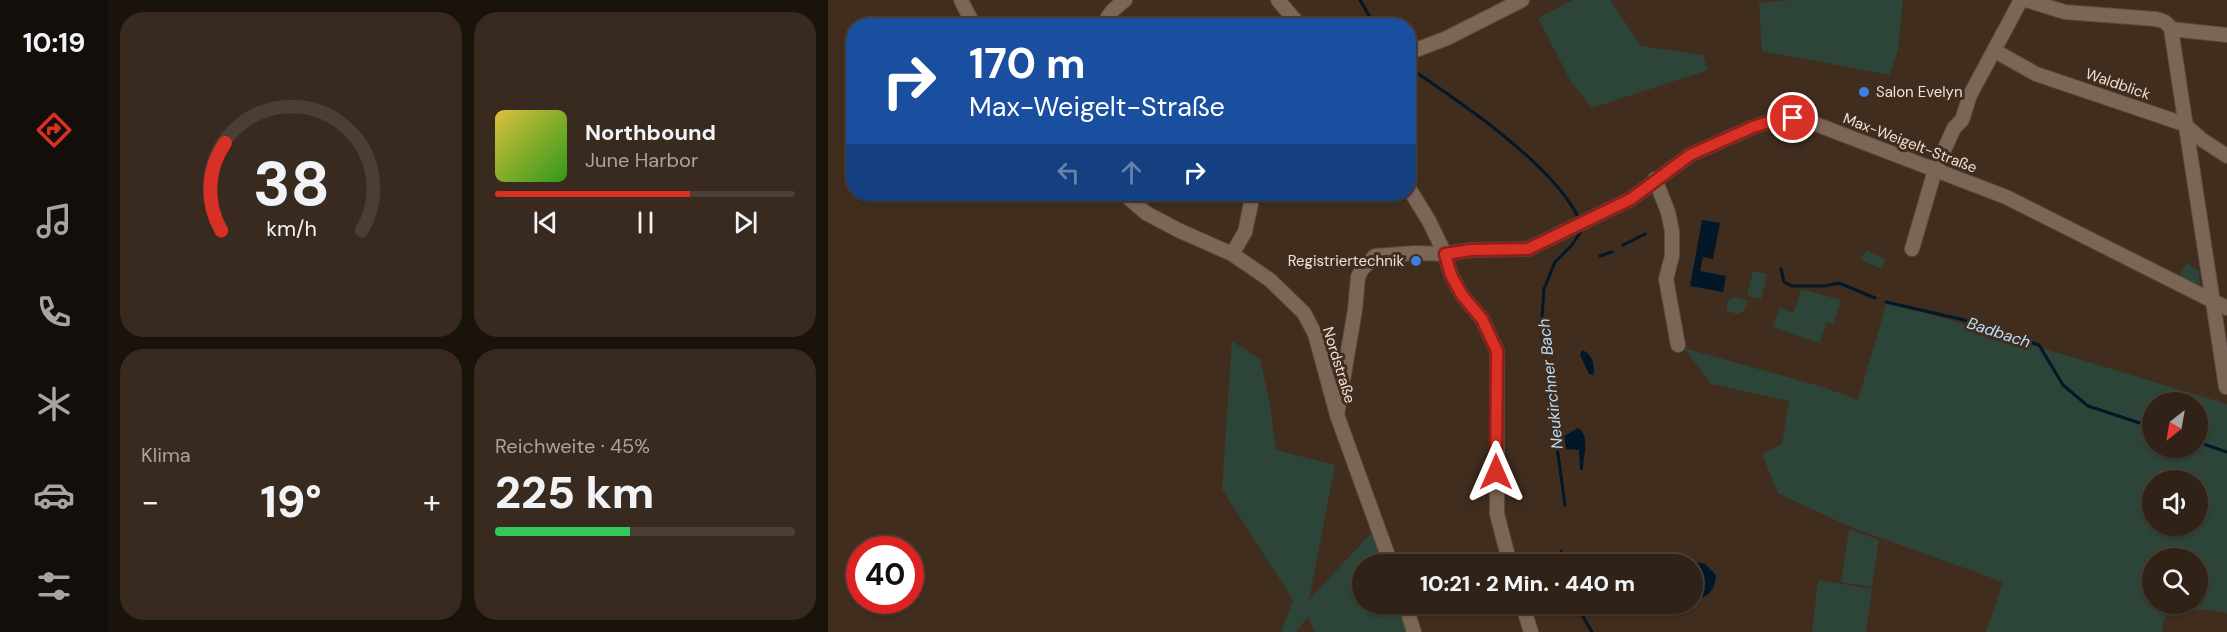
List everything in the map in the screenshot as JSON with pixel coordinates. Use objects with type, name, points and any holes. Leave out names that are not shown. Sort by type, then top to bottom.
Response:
[{"type":"street","points":[[961,0],[970,18]]},
{"type":"street","points":[[1106,18],[1112,10],[1125,0]]},
{"type":"street","points":[[1278,0],[1293,18]]},
{"type":"street","points":[[1416,50],[1447,38],[1522,0]]},
{"type":"street","points":[[1912,249],[1935,170],[1954,128],[1962,120],[1970,95],[2021,0]]},
{"type":"street","points":[[2026,0],[2065,12],[2164,21],[2171,29],[2226,387]]},
{"type":"street","points":[[2171,29],[2227,35]]},
{"type":"street","name":"Waldblick","points":[[1995,51],[2036,74],[2184,124],[2201,139],[2227,156]]},
{"type":"street","name":"Max-Weigelt-Straße","points":[[1337,415],[1355,310],[1358,277],[1362,269],[1375,256],[1528,249],[1631,199],[1654,179],[1690,155],[1753,127],[1778,119],[1805,120],[2006,198],[2227,308]]},
{"type":"street","points":[[1654,179],[1668,212],[1672,231],[1672,256],[1666,279],[1678,345]]},
{"type":"street","points":[[1416,200],[1445,254],[1451,275],[1462,295],[1482,319],[1497,351],[1497,514],[1507,554]]},
{"type":"street","name":"Nordstraße","points":[[1132,201],[1146,213],[1178,230],[1232,254],[1270,280],[1304,313],[1322,357],[1337,415],[1387,554]]},
{"type":"street","points":[[1232,254],[1245,232],[1252,201]]},
{"type":"street","points":[[1408,614],[1414,632]]},
{"type":"street","points":[[1525,614],[1531,632]]},
{"type":"green space","points":[[1573,0],[1610,0],[1641,46],[1703,55],[1708,70],[1592,108],[1570,80],[1538,18]]},
{"type":"green space","points":[[1792,0],[1903,0],[1898,50],[1890,75],[1762,51],[1759,3]]},
{"type":"green space","points":[[1866,250],[1885,259],[1881,269],[1861,260]]},
{"type":"green space","points":[[2186,263],[2199,271],[2200,286],[2195,287],[2178,278]]},
{"type":"green space","points":[[1753,271],[1767,274],[1761,299],[1747,296]]},
{"type":"green space","points":[[1801,289],[1841,300],[1834,324],[1821,321],[1826,323],[1819,343],[1773,327],[1780,308],[1794,313]]},
{"type":"green space","points":[[1735,297],[1747,300],[1745,310],[1738,314],[1726,311],[1728,301]]},
{"type":"green space","points":[[1887,301],[2187,392],[2142,392],[2142,458],[2208,458],[2208,398],[2227,404],[2227,613],[2208,610],[2208,548],[2142,548],[2142,614],[2168,614],[2162,632],[1986,632],[2003,582],[1848,526],[1778,493],[1762,454],[1782,444],[1789,401],[1711,384],[1684,348],[1823,387],[1858,400]]},
{"type":"green space","points":[[1232,341],[1260,359],[1270,404],[1276,450],[1335,465],[1309,600],[1373,531],[1383,554],[1352,554],[1352,614],[1405,614],[1410,632],[1314,632],[1308,616],[1296,632],[1281,632],[1293,600],[1222,489]]},
{"type":"green space","points":[[1849,529],[1879,540],[1872,587],[1841,582]]},
{"type":"green space","points":[[1818,580],[1872,589],[1866,632],[1812,632]]},
{"type":"water","points":[[1702,220],[1720,223],[1713,259],[1703,257],[1700,271],[1726,276],[1723,292],[1690,286]]},
{"type":"water","points":[[1582,350],[1592,360],[1593,375],[1589,374],[1580,355]]},
{"type":"water","points":[[1578,428],[1585,441],[1583,470],[1580,470],[1579,450],[1566,449],[1564,436]]},
{"type":"water","points":[[1703,563],[1716,575],[1710,593],[1703,596]]},
{"type":"waterway","name":"Neukirchner Bach","points":[[1360,0],[1370,18]]},
{"type":"waterway","name":"Neukirchner Bach","points":[[1416,73],[1478,116],[1527,156],[1549,177],[1579,219]]},
{"type":"waterway","name":"Neukirchner Bach","points":[[1565,505],[1541,330],[1544,289],[1555,262],[1572,245],[1583,228]]},
{"type":"waterway","points":[[1623,245],[1645,234]]},
{"type":"waterway","points":[[1600,256],[1612,252]]},
{"type":"waterway","points":[[1781,269],[1784,282],[1792,286],[1824,286],[1839,283],[1875,298]]},
{"type":"waterway","name":"Badbach","points":[[1886,302],[1964,320],[2039,345],[2063,385],[2088,406],[2142,424]]},
{"type":"waterway","name":"Badbach","points":[[2208,445],[2227,452]]},
{"type":"waterway","name":"Neukirchner Bach","points":[[1581,614],[1592,632]]},
{"type":"place","name":"Salon Evelyn","points":[[1864,92]]},
{"type":"place","name":"Registriertechnik","points":[[1416,261]]},
{"type":"route","points":[[1496,472],[1497,351],[1482,319],[1462,295],[1451,275],[1445,254],[1471,250],[1528,249],[1631,199],[1654,179],[1690,155],[1753,127],[1778,119],[1793,118]]}]
